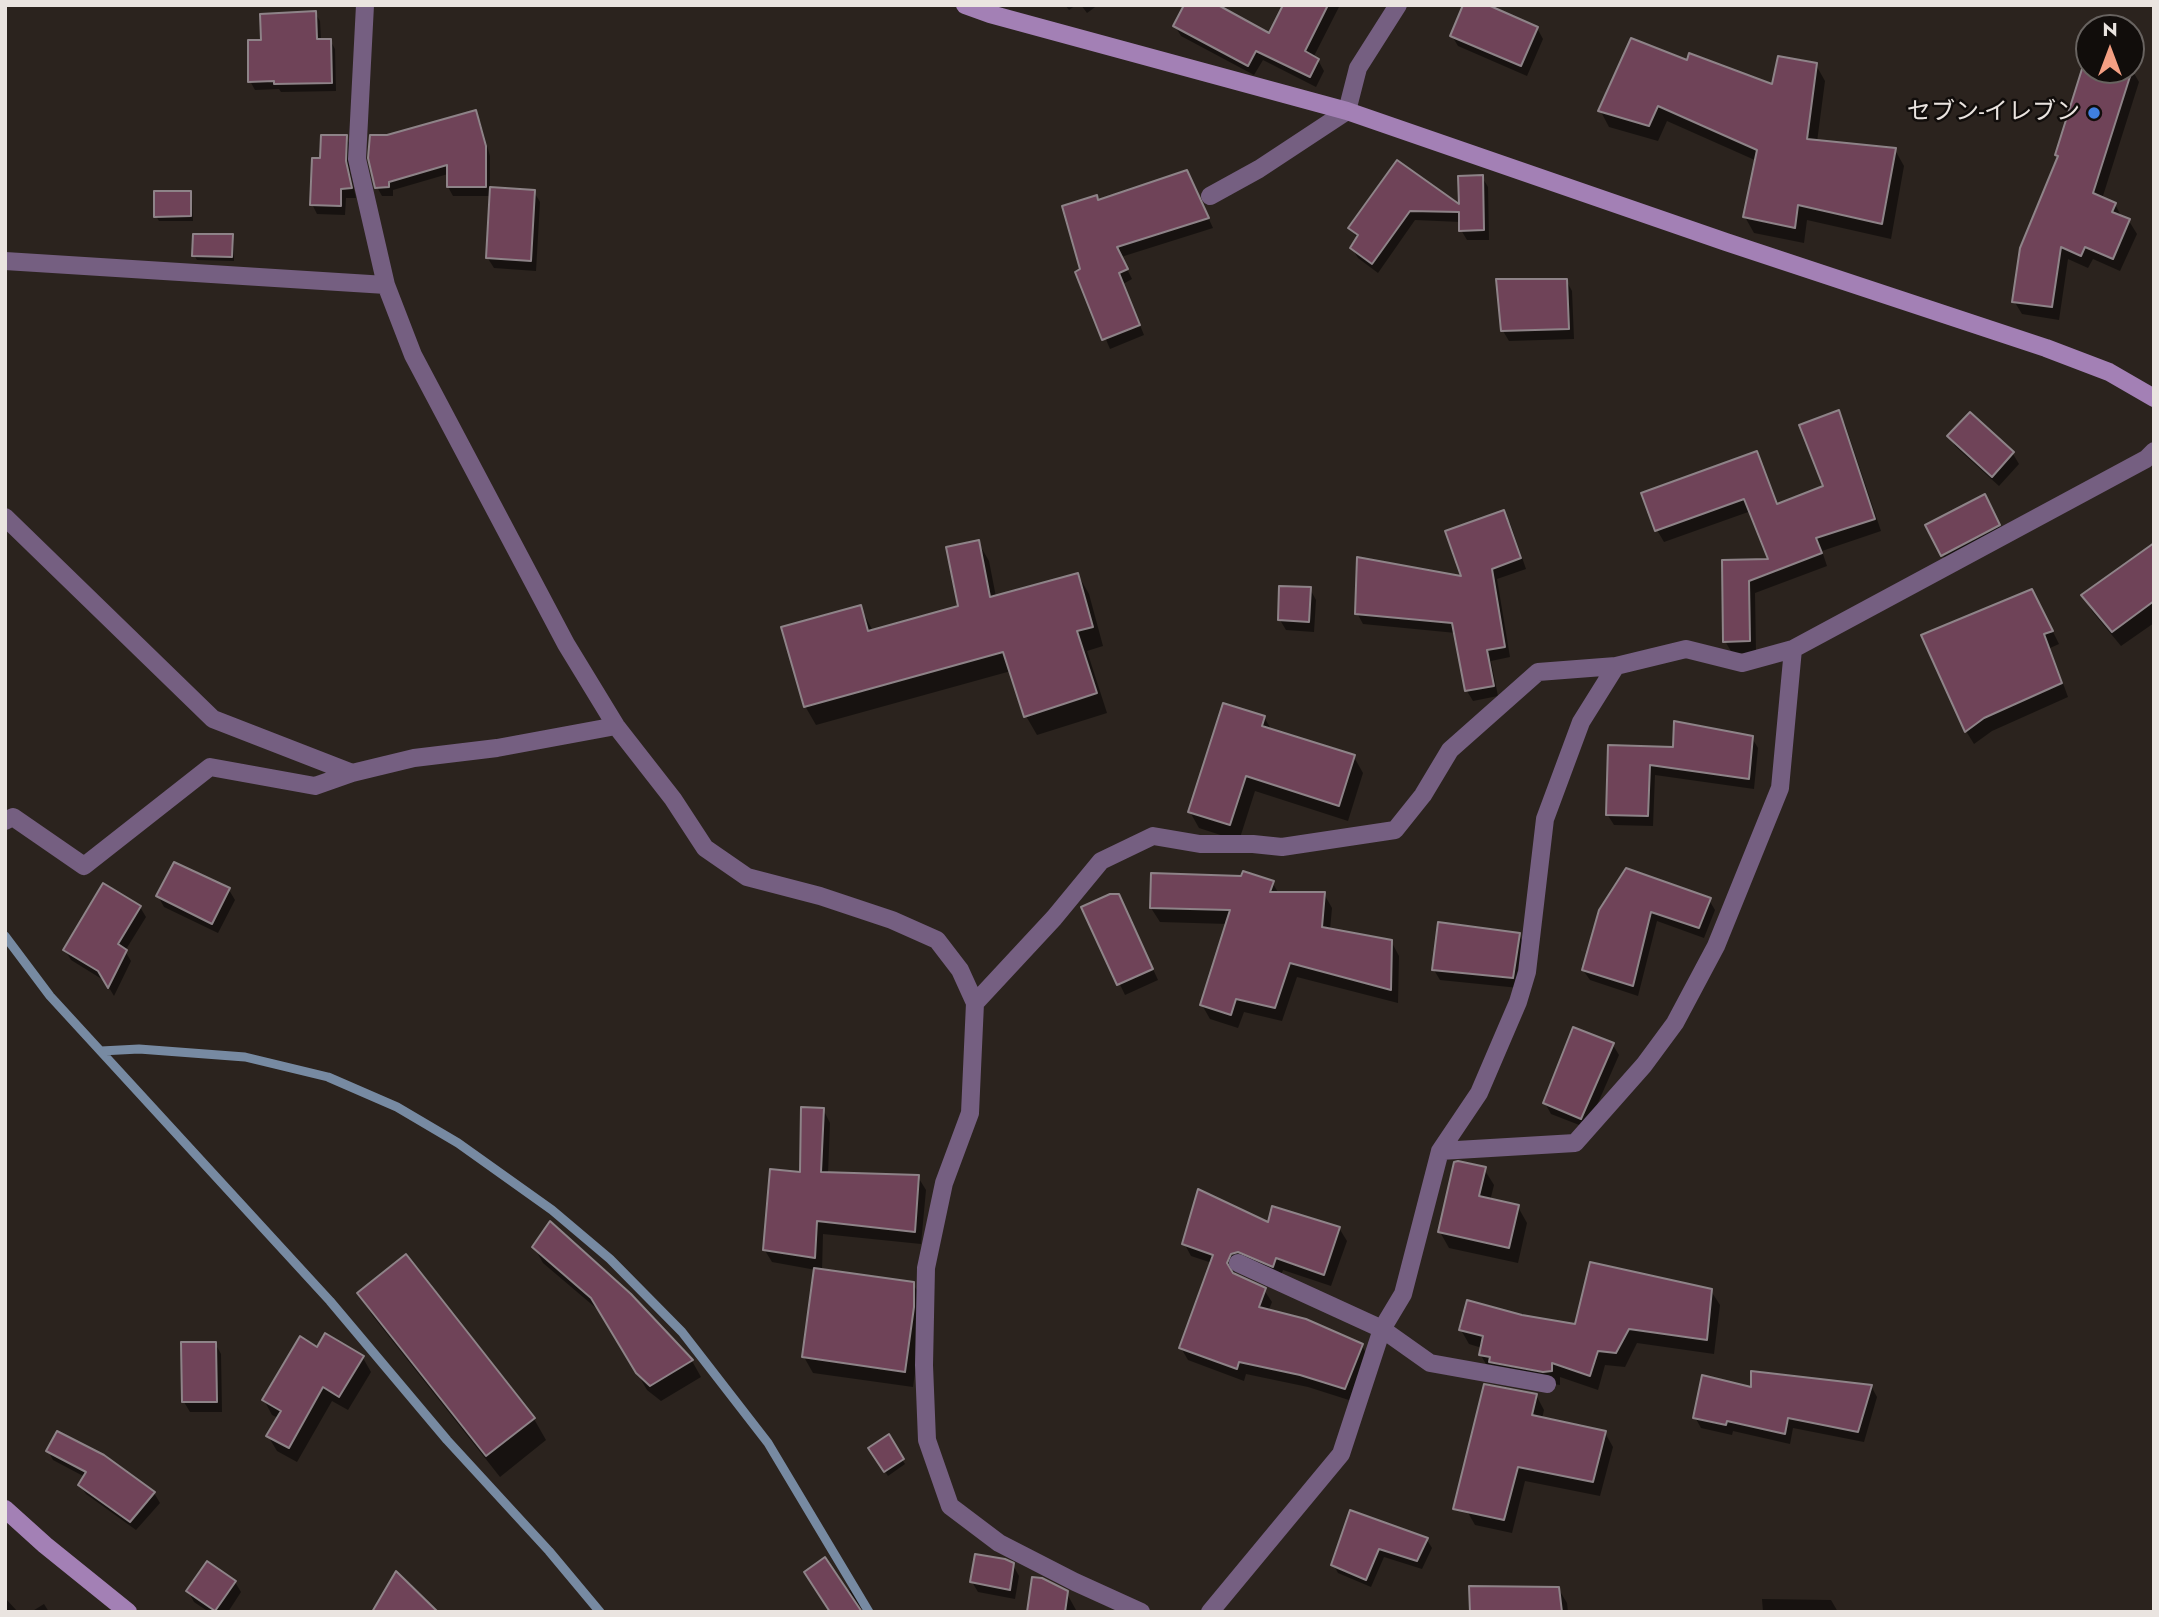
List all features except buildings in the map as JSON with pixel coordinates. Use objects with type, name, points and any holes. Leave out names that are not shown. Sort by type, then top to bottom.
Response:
[{"type":"street","points":[[365,5],[357,159],[386,285],[420,367],[566,644],[616,726],[673,799],[705,848],[747,877],[820,896],[892,920],[937,940],[960,970],[975,1003],[970,1113],[944,1183],[926,1268],[924,1365],[927,1440],[950,1506],[999,1543],[1141,1612]]},
{"type":"street","points":[[965,5],[1347,110],[1713,237],[2046,348],[2109,372],[2154,398]]},
{"type":"street","points":[[1210,196],[1259,169],[1347,110],[1358,68],[1398,5]]},
{"type":"street","points":[[5,261],[386,285]]},
{"type":"street","points":[[975,1003],[1054,918],[1101,861],[1153,836],[1200,844],[1282,847],[1395,830],[1423,795],[1450,750],[1538,672],[1616,666],[1686,649],[1742,663],[1793,649],[2146,459],[2154,452]]},
{"type":"street","points":[[5,517],[213,719],[352,773]]},
{"type":"street","points":[[1440,1151],[1575,1143],[1644,1065],[1675,1023],[1716,946],[1780,788],[1793,649]]},
{"type":"street","points":[[1210,1612],[1341,1454],[1382,1329],[1403,1294],[1440,1151],[1479,1093],[1518,1002],[1527,972],[1545,820],[1581,722],[1616,666]]},
{"type":"street","points":[[5,821],[13,817],[84,866],[210,767],[315,786],[352,773],[414,758],[497,748],[616,726]]},
{"type":"street","points":[[1238,1263],[1382,1329],[1430,1363],[1547,1384]]},
{"type":"street","points":[[5,1509],[128,1612]]},
{"type":"waterway","points":[[5,936],[50,996],[330,1301],[447,1440],[549,1551],[600,1612]]},
{"type":"waterway","points":[[101,1051],[139,1049],[245,1057],[328,1077],[397,1107],[458,1143],[552,1210],[610,1259],[682,1332],[768,1443],[869,1612]]},
{"type":"place","name":"セブン-イレブン","points":[[2094,113]]}]
